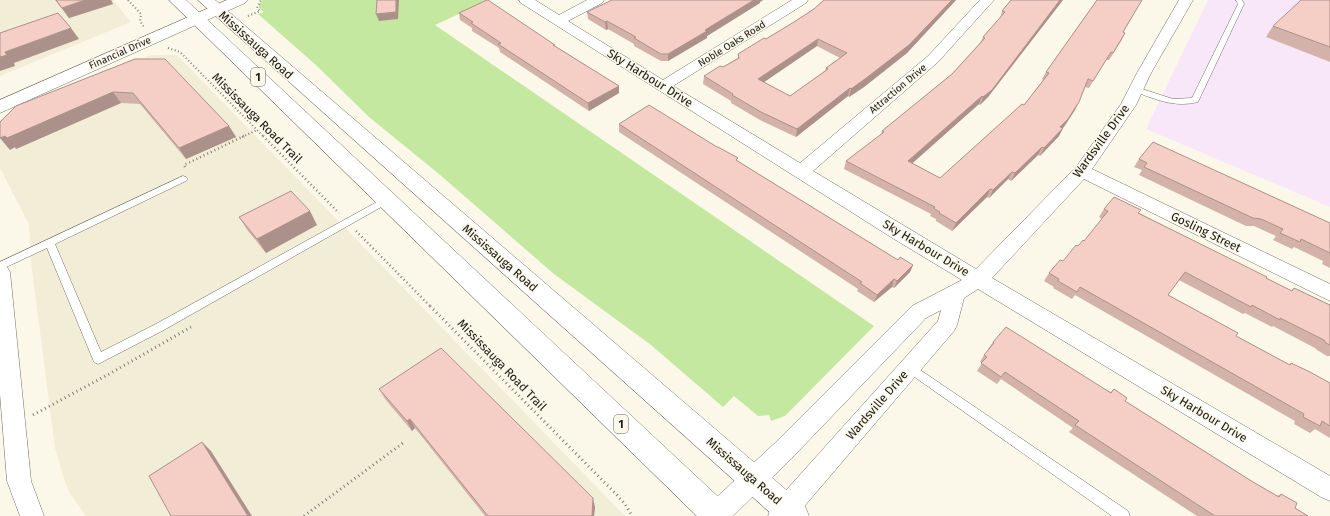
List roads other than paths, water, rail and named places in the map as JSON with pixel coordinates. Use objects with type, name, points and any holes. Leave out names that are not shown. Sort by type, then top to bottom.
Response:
[{"type":"main road","name":"Mississauga Road","points":[[177,0],[206,7],[753,480],[787,514]]},
{"type":"main road","name":"Financial Drive","points":[[0,93],[206,7],[240,0]]},
{"type":"main road","name":"Mississauga Road","points":[[206,7],[387,200],[716,515]]},
{"type":"main road","name":"Financial Drive","points":[[0,107],[206,7]]},
{"type":"street","name":"Sky Harbour Drive","points":[[526,0],[902,234],[1330,490]]},
{"type":"street","points":[[559,20],[597,0]]},
{"type":"street","name":"Noble Oaks Road","points":[[662,86],[801,0]]},
{"type":"street","name":"Attraction Drive","points":[[802,171],[933,59],[987,0]]},
{"type":"street","name":"Wardsville Drive","points":[[716,515],[783,451],[919,312],[979,279],[1082,171],[1128,105],[1186,0]]},
{"type":"street","name":"Gosling Street","points":[[1082,171],[1330,293]]},
{"type":"street","points":[[0,272],[6,405],[15,426],[19,481],[32,516]]},
{"type":"street","name":"Wardsville Drive","points":[[787,514],[947,325],[954,294]]},
{"type":"lane","points":[[1136,89],[1174,101],[1190,102],[1195,100],[1241,4],[1239,0]]},
{"type":"lane","points":[[0,266],[184,179]]},
{"type":"lane","points":[[50,243],[98,359],[158,328],[387,200]]},
{"type":"lane","points":[[910,368],[1123,516]]}]
